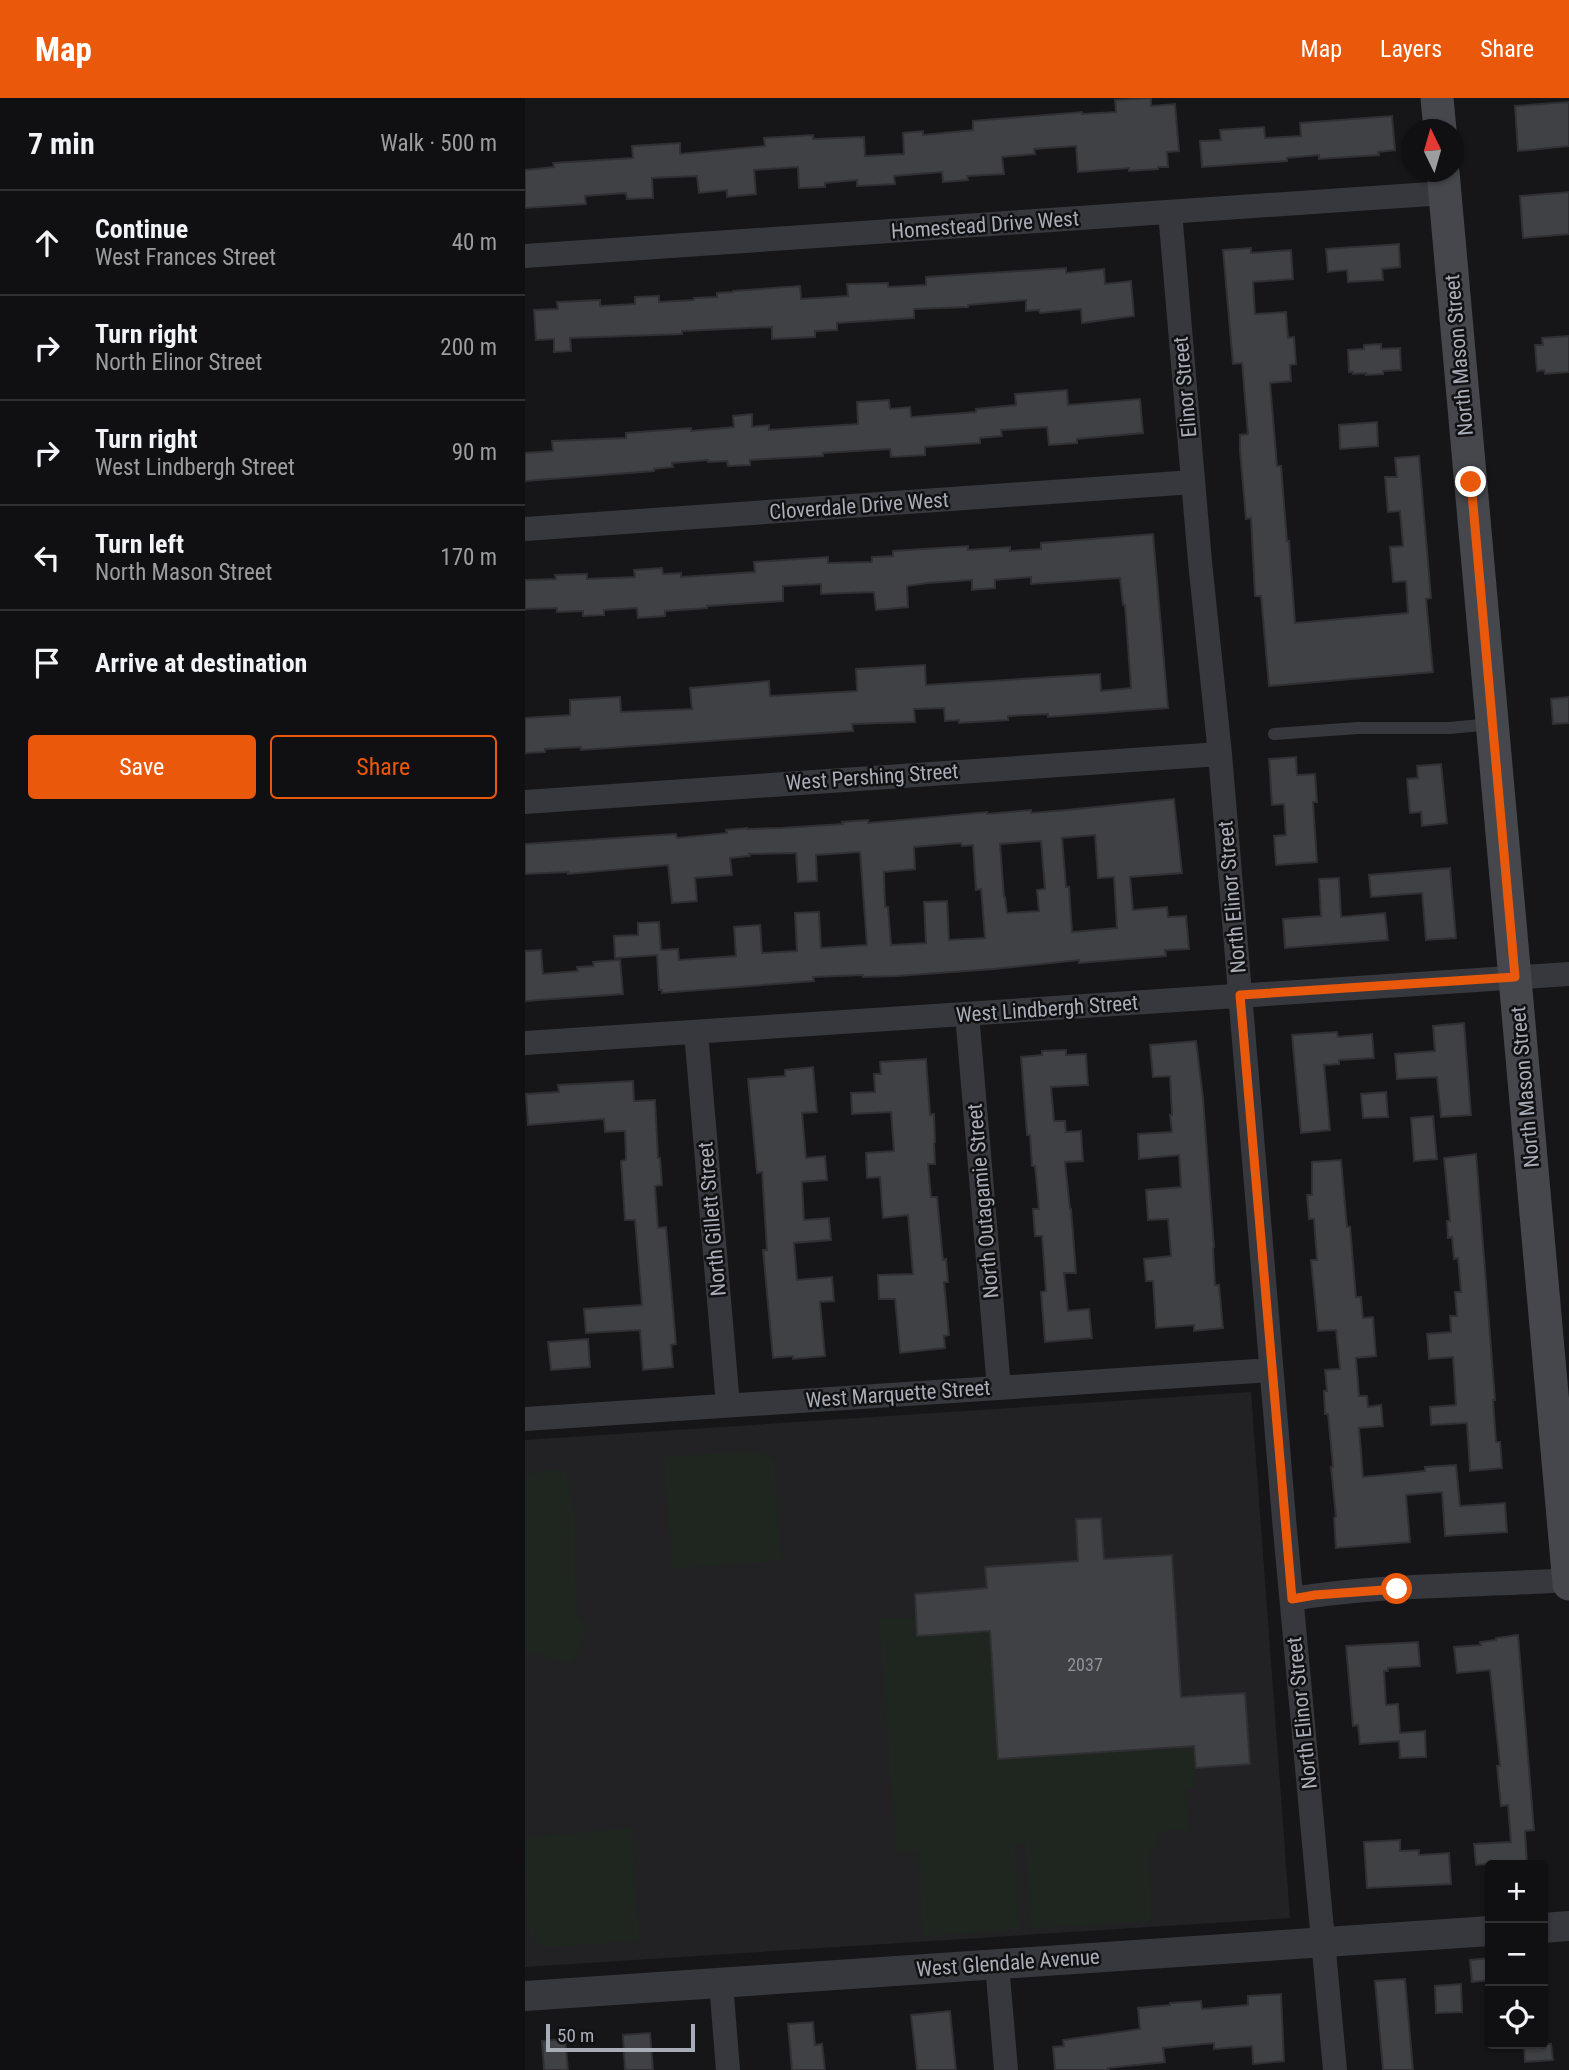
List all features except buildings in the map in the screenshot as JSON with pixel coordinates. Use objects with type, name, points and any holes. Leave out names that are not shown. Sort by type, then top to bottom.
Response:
[{"type":"main road","points":[[1437,98],[1439,119]]},
{"type":"main road","name":"North Mason Street","points":[[1444,182],[1515,977],[1558,1328],[1569,1581]]},
{"type":"street","name":"Homestead Drive West","points":[[525,256],[1170,212],[1444,182]]},
{"type":"street","name":"Elinor Street","points":[[1170,212],[1200,562]]},
{"type":"street","name":"Cloverdale Drive West","points":[[525,529],[1193,482]]},
{"type":"street","name":"North Elinor Street","points":[[1200,562],[1220,754],[1271,1370],[1335,2070]]},
{"type":"street","name":"West Pershing Street","points":[[525,802],[1220,754]]},
{"type":"street","name":"West Lindbergh Street","points":[[525,1044],[1569,974]]},
{"type":"street","name":"North Outagamie Street","points":[[967,1014],[999,1388]]},
{"type":"street","name":"North Gillett Street","points":[[696,1032],[728,1405]]},
{"type":"street","name":"West Marquette Street","points":[[525,1419],[1271,1370]]},
{"type":"street","points":[[1292,1599],[1370,1591],[1569,1581]]},
{"type":"street","points":[[1548,1928],[1569,1926]]},
{"type":"street","name":"West Glendale Avenue","points":[[525,1996],[1485,1931]]},
{"type":"street","points":[[996,1964],[1006,2070]]},
{"type":"street","points":[[721,1983],[729,2070]]},
{"type":"lane","points":[[1274,734],[1358,728],[1449,728],[1493,724]]},
{"type":"shaded area","points":[[1251,1392],[1290,1918],[525,1967],[525,1440]]},
{"type":"shaded area","points":[[759,1451],[774,1460],[782,1560],[671,1569],[664,1457]]},
{"type":"shaded area","points":[[546,1470],[566,1472],[573,1499],[578,1615],[585,1624],[585,1629],[573,1663],[537,1654],[525,1654],[525,1474]]},
{"type":"shaded area","points":[[915,1617],[916,1636],[980,1631],[989,1625],[999,1759],[1193,1746],[1196,1785],[1186,1791],[1189,1829],[1157,1832],[1157,1842],[1149,1853],[1151,1921],[1031,1929],[1025,1843],[1015,1845],[1020,1929],[923,1937],[918,1851],[896,1853],[879,1619]]},
{"type":"shaded area","points":[[632,1828],[639,1941],[550,1947],[535,1940],[529,1929],[525,1837]]},
{"type":"route","points":[[1397,1589],[1292,1599],[1240,995],[1515,977],[1471,482]]}]
